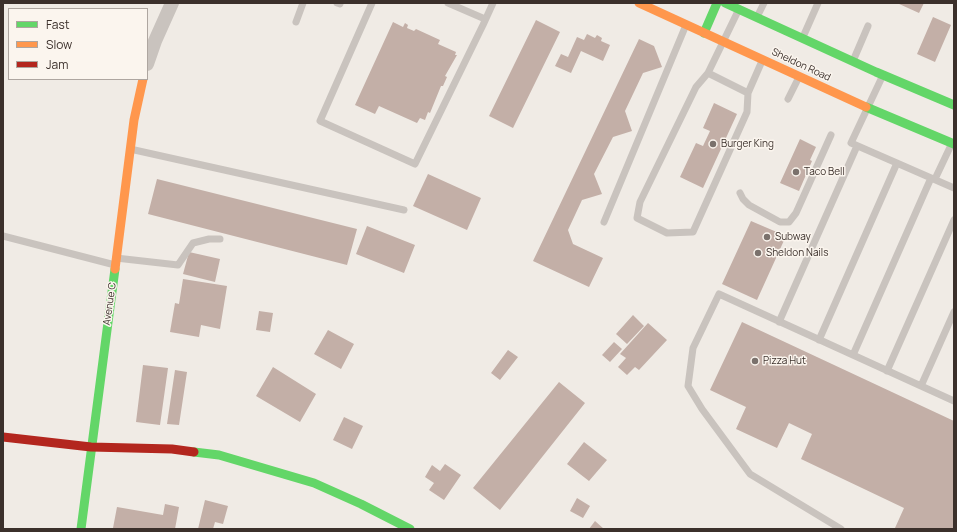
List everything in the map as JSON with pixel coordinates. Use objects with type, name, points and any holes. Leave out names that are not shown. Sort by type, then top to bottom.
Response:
[{"type":"street","points":[[148,61],[154,41],[172,3]]},
{"type":"street","name":"Sheldon Road","points":[[640,3],[867,108],[953,144]]},
{"type":"street","points":[[704,33],[717,3]]},
{"type":"street","points":[[728,4],[853,62],[954,105]]},
{"type":"street","name":"Avenue C","points":[[81,529],[130,149],[134,120],[143,80]]},
{"type":"street","points":[[3,437],[91,447],[172,449],[219,455],[314,483],[361,504],[410,529]]},
{"type":"lane","points":[[296,22],[303,3]]},
{"type":"lane","points":[[372,3],[320,121],[415,164],[483,25],[492,3]]},
{"type":"lane","points":[[448,3],[485,19]]},
{"type":"lane","points":[[757,18],[764,3]]},
{"type":"lane","points":[[802,38],[818,3]]},
{"type":"lane","points":[[739,9],[708,73],[696,87],[640,202],[637,218],[667,233],[693,232],[747,112],[748,93],[762,60]]},
{"type":"lane","points":[[604,222],[686,24]]},
{"type":"lane","points":[[853,62],[868,26]]},
{"type":"lane","points":[[708,73],[748,93]]},
{"type":"lane","points":[[883,75],[851,143],[954,188]]},
{"type":"lane","points":[[788,99],[799,77]]},
{"type":"lane","points":[[740,193],[749,205],[780,222],[789,222],[796,213],[831,134]]},
{"type":"lane","points":[[853,355],[933,179],[953,144]]},
{"type":"lane","points":[[779,322],[857,146]]},
{"type":"lane","points":[[130,149],[404,210]]},
{"type":"lane","points":[[819,340],[897,163]]},
{"type":"lane","points":[[887,371],[954,220]]},
{"type":"lane","points":[[3,236],[116,262],[178,265],[193,243],[209,239],[220,239]]},
{"type":"lane","points":[[841,529],[750,474],[702,409],[688,386],[693,348],[719,294],[954,401]]},
{"type":"lane","points":[[921,386],[954,312]]},
{"type":"building","points":[[897,3],[924,3],[919,13]]},
{"type":"building","points":[[933,17],[951,25],[935,62],[917,54]]},
{"type":"building","points":[[536,20],[560,32],[513,128],[489,116]]},
{"type":"building","points":[[393,22],[403,27],[405,23],[408,25],[407,28],[414,31],[416,29],[440,40],[438,44],[456,52],[455,55],[457,55],[445,76],[447,77],[443,86],[441,86],[430,113],[428,112],[425,120],[420,118],[417,123],[379,106],[375,114],[355,105]]},
{"type":"building","points":[[587,34],[595,38],[597,35],[602,38],[601,41],[610,45],[603,61],[581,51],[571,73],[555,66],[561,54],[568,57],[577,37],[584,40]]},
{"type":"building","points":[[639,39],[654,46],[662,67],[643,73],[625,111],[632,131],[613,137],[594,174],[602,194],[582,200],[568,230],[573,244],[603,258],[589,287],[533,261]]},
{"type":"building","name":"Burger King","points":[[714,103],[737,114],[703,188],[680,177],[696,143],[703,146],[710,131],[703,128]]},
{"type":"building","name":"Taco Bell","points":[[800,139],[816,147],[810,160],[812,161],[799,191],[780,183]]},
{"type":"building","points":[[428,174],[481,198],[467,230],[413,206]]},
{"type":"building","points":[[157,179],[357,229],[347,265],[148,214]]},
{"type":"building","points":[[751,221],[786,236],[757,300],[722,284]]},
{"type":"building","points":[[367,226],[415,245],[404,273],[356,254]]},
{"type":"building","points":[[189,252],[220,259],[215,282],[183,274]]},
{"type":"building","points":[[183,279],[227,286],[220,329],[201,325],[199,337],[170,332],[175,303],[179,304]]},
{"type":"building","points":[[259,311],[273,313],[270,332],[256,330]]},
{"type":"building","points":[[633,315],[644,326],[627,344],[616,334]]},
{"type":"building","points":[[742,322],[954,421],[954,529],[895,528],[904,508],[801,459],[812,434],[789,423],[777,448],[736,429],[746,407],[710,390]]},
{"type":"building","points":[[648,323],[667,340],[639,370],[635,367],[627,375],[618,367],[626,358],[620,354]]},
{"type":"building","points":[[328,330],[354,344],[341,369],[314,354]]},
{"type":"building","points":[[614,342],[622,349],[610,362],[602,355]]},
{"type":"building","points":[[508,350],[518,357],[500,380],[491,373]]},
{"type":"building","points":[[143,365],[168,368],[160,425],[136,422]]},
{"type":"building","points":[[273,367],[316,394],[300,422],[256,396]]},
{"type":"building","points":[[175,370],[187,372],[179,425],[167,424]]},
{"type":"building","points":[[559,382],[585,403],[500,510],[473,488]]},
{"type":"building","points":[[344,417],[363,426],[352,449],[333,440]]},
{"type":"building","points":[[584,442],[607,460],[589,481],[567,464]]},
{"type":"building","points":[[445,464],[461,475],[444,500],[429,490],[434,483],[425,477],[432,465],[440,471]]},
{"type":"building","points":[[577,498],[590,506],[583,518],[570,511]]},
{"type":"building","points":[[205,500],[228,506],[223,524],[215,522],[213,529],[198,529]]},
{"type":"building","points":[[165,504],[179,507],[175,529],[113,528],[117,507],[163,515]]},
{"type":"building","points":[[595,521],[604,529],[589,529]]},
{"type":"traffic: fast","points":[[704,33],[717,3]]},
{"type":"traffic: fast","points":[[725,3],[876,72],[954,105]]},
{"type":"traffic: fast","points":[[866,107],[954,144]]},
{"type":"traffic: fast","points":[[81,529],[115,269]]},
{"type":"traffic: fast","points":[[194,452],[219,455],[314,483],[361,504],[410,529]]},
{"type":"traffic: slow","points":[[639,3],[866,107]]},
{"type":"traffic: slow","points":[[115,269],[134,120],[143,80]]},
{"type":"traffic: jam","points":[[3,437],[91,447],[172,449],[194,452]]},
{"type":"place","name":"Burger King","points":[[713,144]]},
{"type":"place","name":"Taco Bell","points":[[796,172]]},
{"type":"place","name":"Subway","points":[[767,237]]},
{"type":"place","name":"Sheldon Nails","points":[[758,253]]},
{"type":"place","name":"Pizza Hut","points":[[755,361]]}]
